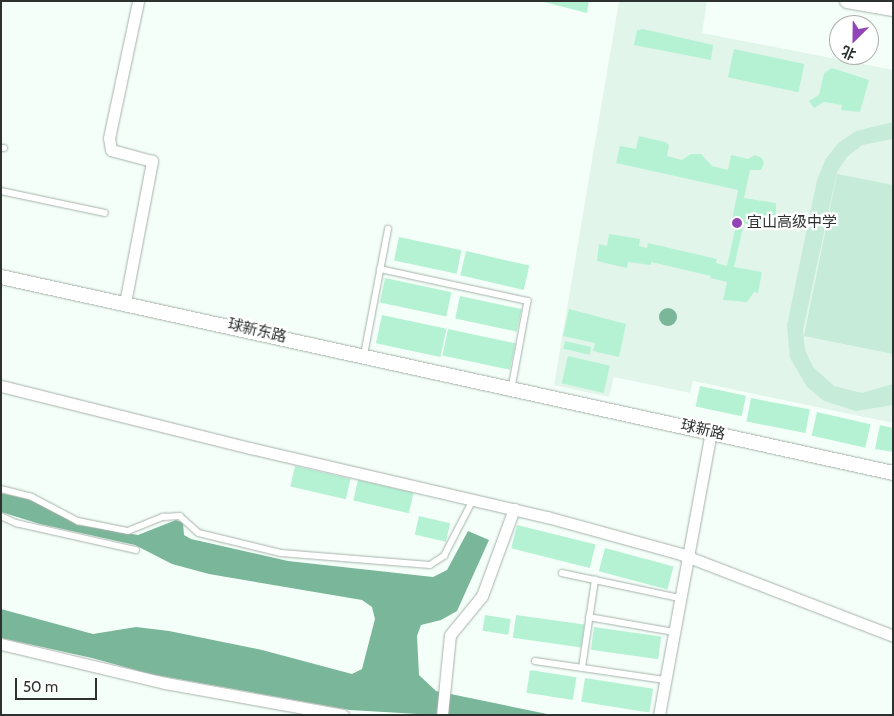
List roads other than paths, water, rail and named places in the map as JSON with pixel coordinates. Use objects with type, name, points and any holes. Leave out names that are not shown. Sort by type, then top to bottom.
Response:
[{"type":"street","points":[[125,303],[152,161],[111,150],[109,138],[138,1]]},
{"type":"street","points":[[847,1],[893,10]]},
{"type":"street","name":"球新东路","points":[[1,277],[512,388]]},
{"type":"street","points":[[1,386],[514,509],[688,556],[893,636]]},
{"type":"street","name":"球新路","points":[[512,388],[893,473]]},
{"type":"street","points":[[659,715],[711,432]]},
{"type":"street","points":[[442,715],[450,636],[482,596],[514,509]]},
{"type":"street","points":[[1,644],[164,683],[343,715]]},
{"type":"lane","points":[[1,191],[105,213]]},
{"type":"lane","points":[[364,355],[388,229]]},
{"type":"lane","points":[[380,270],[528,300],[512,388]]},
{"type":"lane","points":[[1,489],[32,497],[78,521],[128,531],[163,517],[180,516],[199,533],[281,553],[430,565],[444,556],[473,500]]},
{"type":"lane","points":[[1,516],[16,523],[136,550]]},
{"type":"lane","points":[[562,573],[680,598]]},
{"type":"lane","points":[[582,668],[595,580]]},
{"type":"lane","points":[[590,617],[674,632]]},
{"type":"lane","points":[[535,660],[665,680]]},
{"type":"place","name":"宜山高级中学","points":[[737,223]]}]
